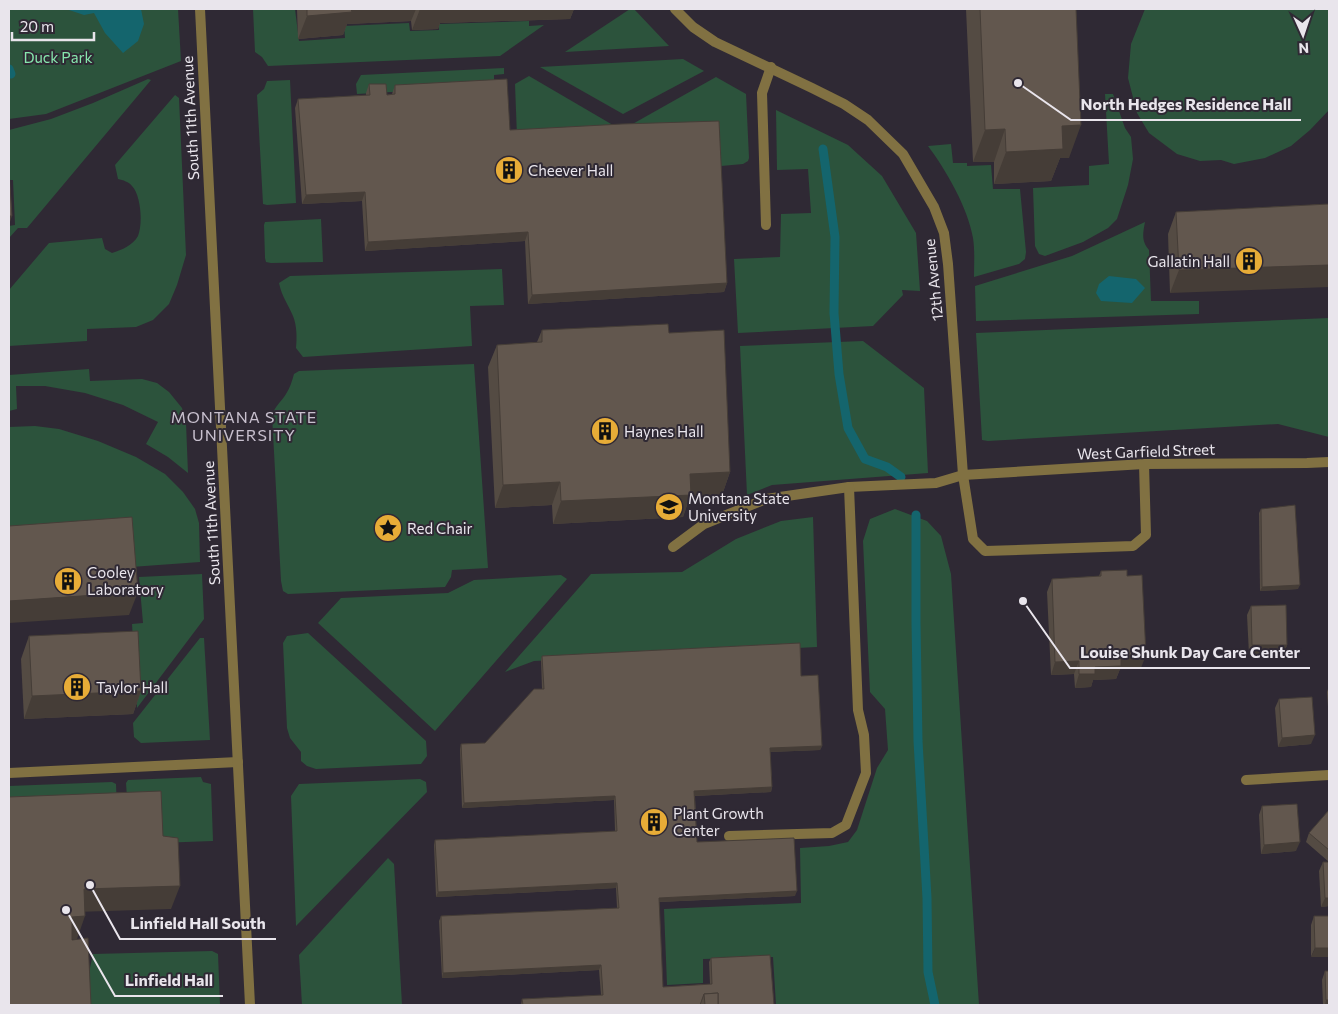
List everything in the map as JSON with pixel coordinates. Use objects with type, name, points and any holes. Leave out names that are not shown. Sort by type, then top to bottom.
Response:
[{"type":"street","name":"South 11th Avenue","points":[[200,9],[250,1005]]},
{"type":"street","name":"12th Avenue","points":[[675,9],[693,27],[715,42],[771,67],[844,104],[868,120],[903,154],[934,207],[944,233],[948,264],[963,476],[973,539],[985,550],[1133,546],[1146,535],[1144,464]]},
{"type":"street","points":[[766,225],[762,93],[771,67]]},
{"type":"street","name":"West Garfield Street","points":[[673,546],[704,524],[766,499],[849,487],[936,483],[963,476],[1144,464],[1307,464],[1329,462]]},
{"type":"street","points":[[729,836],[832,833],[846,824],[866,773],[864,736],[858,710],[849,487]]},
{"type":"street","points":[[9,772],[238,762]]},
{"type":"street","points":[[1246,780],[1329,776]]},
{"type":"green space","name":"Duck Park","points":[[9,9],[178,9],[181,61],[46,114],[9,119]]},
{"type":"green space","points":[[253,9],[295,9],[299,41],[345,38],[344,26],[409,23],[410,31],[439,30],[439,24],[529,21],[529,26],[544,25],[500,56],[268,66],[262,57],[255,52]]},
{"type":"green space","points":[[630,9],[634,9],[669,46],[565,52]]},
{"type":"green space","points":[[1145,9],[1329,9],[1329,110],[1291,146],[1265,158],[1234,164],[1221,160],[1200,161],[1177,154],[1149,133],[1137,113],[1128,78],[1131,44]]},
{"type":"green space","points":[[683,59],[704,71],[623,114],[540,67]]},
{"type":"green space","points":[[504,68],[504,74],[494,75],[494,86],[357,94],[356,84],[361,75]]},
{"type":"green space","points":[[529,76],[618,128],[517,137],[515,84]]},
{"type":"green space","points":[[716,77],[746,94],[749,158],[743,164],[721,166],[629,126]]},
{"type":"green space","points":[[148,79],[151,80],[27,228],[18,228],[9,238],[9,226],[15,225],[13,180],[9,180],[9,130],[51,119]]},
{"type":"green space","points":[[290,80],[296,203],[267,205],[263,204],[257,95],[264,89],[267,81]]},
{"type":"green space","points":[[1105,94],[1113,94],[1125,128],[1131,137],[1133,159],[1128,185],[1117,219],[1108,228],[1083,242],[1045,256],[1039,254],[1035,246],[1033,188],[1089,185],[1089,166],[1109,164]]},
{"type":"green space","points":[[175,95],[179,98],[186,255],[169,304],[153,320],[136,327],[87,329],[87,341],[9,346],[9,290],[49,243],[102,238],[105,249],[112,253],[127,247],[138,236],[141,217],[137,196],[131,185],[126,181],[118,179],[115,165]]},
{"type":"green space","points":[[776,110],[848,145],[882,176],[916,233],[920,291],[902,290],[903,295],[873,326],[738,333],[734,259],[780,257],[781,214],[811,213],[808,169],[777,170]]},
{"type":"green space","points":[[951,144],[953,163],[967,163],[967,166],[991,165],[993,189],[1020,189],[1026,252],[1025,259],[1019,264],[974,277],[974,243],[966,214],[949,178],[928,146]]},
{"type":"green space","points":[[321,219],[323,262],[266,262],[265,222]]},
{"type":"green space","points":[[1145,222],[1143,237],[1149,250],[1151,301],[1199,301],[1199,314],[976,321],[975,286],[1072,256]]},
{"type":"green space","points":[[502,269],[504,305],[470,306],[472,346],[303,357],[296,348],[294,320],[279,283],[290,276]]},
{"type":"green space","points":[[1329,318],[1329,437],[1278,424],[982,440],[976,333]]},
{"type":"green space","points":[[863,341],[924,388],[928,473],[772,485],[747,495],[740,346]]},
{"type":"green space","points":[[474,364],[488,568],[452,570],[451,577],[445,587],[288,594],[283,591],[272,415],[287,392],[294,374],[299,371]]},
{"type":"green space","points":[[89,369],[90,381],[142,379],[157,383],[169,392],[182,408],[186,423],[188,473],[168,457],[146,444],[158,422],[123,405],[85,393],[45,386],[16,386],[17,409],[9,411],[9,375]]},
{"type":"green space","points":[[35,426],[59,429],[98,441],[136,457],[165,474],[183,492],[195,509],[199,523],[200,562],[131,567],[9,536],[9,427]]},
{"type":"green space","points":[[895,509],[927,521],[941,536],[951,574],[979,1005],[776,1005],[773,957],[703,959],[703,983],[667,985],[664,909],[801,903],[800,848],[829,846],[848,842],[857,830],[877,768],[888,750],[885,709],[870,692],[863,541],[870,519]]},
{"type":"green space","points":[[813,517],[817,647],[534,661],[505,672],[591,574],[682,572],[736,539],[781,521]]},
{"type":"green space","points":[[202,574],[204,619],[137,708],[132,624],[143,623],[139,577]]},
{"type":"green space","points":[[561,575],[567,579],[435,731],[318,623],[341,598],[448,593],[474,580]]},
{"type":"green space","points":[[308,633],[426,741],[427,756],[421,764],[316,769],[307,766],[301,761],[301,752],[290,738],[287,728],[283,643],[287,636]]},
{"type":"green space","points":[[200,638],[204,638],[210,740],[141,743],[134,737],[133,723]]},
{"type":"green space","points":[[201,777],[203,782],[211,784],[213,841],[158,843],[128,812],[126,783],[128,780]]},
{"type":"green space","points":[[420,779],[426,782],[427,792],[296,926],[291,796],[299,784]]},
{"type":"green space","points":[[112,782],[116,784],[117,812],[9,817],[9,786]]},
{"type":"green space","points":[[388,858],[394,864],[402,1005],[302,1005],[299,955]]},
{"type":"green space","points":[[212,951],[218,954],[220,1005],[89,1005],[88,977],[93,954]]},
{"type":"water","points":[[66,9],[141,9],[144,24],[138,41],[123,53],[105,33],[94,13],[84,15]]},
{"type":"water","points":[[1109,276],[1136,279],[1145,288],[1132,303],[1101,301],[1096,293],[1099,284]]},
{"type":"building","points":[[307,9],[351,9],[352,12],[307,16]]},
{"type":"building","points":[[980,9],[1076,9],[1081,125],[1062,126],[1063,149],[1006,152],[1005,129],[985,130]]},
{"type":"building","name":"Cheever Hall","points":[[507,79],[510,130],[719,121],[727,283],[532,295],[528,232],[368,242],[365,192],[306,195],[298,99],[370,95],[369,84],[386,84],[387,95],[395,94],[395,85]]},
{"type":"building","points":[[9,171],[12,216],[9,216]]},
{"type":"building","points":[[1329,204],[1329,265],[1179,270],[1176,212]]},
{"type":"building","name":"Haynes Hall","points":[[668,324],[669,333],[724,330],[730,472],[690,474],[691,495],[561,501],[560,482],[503,485],[497,345],[542,342],[542,330]]},
{"type":"building","points":[[1295,505],[1300,585],[1262,587],[1261,509]]},
{"type":"building","name":"Cooley Laboratory","points":[[132,517],[138,592],[9,601],[9,526]]},
{"type":"building","points":[[1127,570],[1127,576],[1142,575],[1146,655],[1121,656],[1121,666],[1095,667],[1095,674],[1079,674],[1079,661],[1055,662],[1052,579],[1101,576],[1101,571]]},
{"type":"building","points":[[1286,605],[1287,645],[1252,645],[1251,606]]},
{"type":"building","points":[[138,631],[141,691],[32,696],[29,636]]},
{"type":"building","name":"Plant Growth Center","points":[[800,643],[801,676],[818,675],[822,746],[770,748],[772,787],[694,791],[697,842],[794,838],[797,891],[659,898],[663,987],[712,984],[711,958],[770,955],[774,1005],[718,1005],[718,993],[704,994],[700,1005],[523,1005],[522,999],[603,995],[601,965],[443,973],[441,916],[619,908],[617,883],[438,892],[435,840],[617,831],[615,796],[464,803],[461,744],[485,743],[534,689],[544,689],[542,656]]},
{"type":"building","points":[[1312,697],[1315,735],[1282,738],[1279,699]]},
{"type":"building","points":[[161,791],[163,836],[178,838],[180,886],[84,889],[85,916],[72,917],[72,940],[88,938],[91,1005],[9,1005],[9,797]]},
{"type":"building","points":[[1297,804],[1300,842],[1264,845],[1262,806]]},
{"type":"building","points":[[1329,810],[1329,850],[1309,833]]},
{"type":"building","points":[[1323,862],[1329,862],[1329,898],[1325,898]]},
{"type":"building","points":[[1314,916],[1329,916],[1329,948],[1315,948]]},
{"type":"building","points":[[1325,971],[1329,971],[1329,1000],[1326,1000]]},
{"type":"building","points":[[718,993],[718,1005],[705,1005],[704,994]]},
{"type":"waterway","points":[[9,69],[11,74]]},
{"type":"waterway","points":[[823,149],[835,237],[834,313],[839,374],[848,428],[865,459],[887,467],[901,477]]},
{"type":"waterway","points":[[916,515],[918,741],[927,898],[928,972],[935,1005]]},
{"type":"place","name":"North Hedges Residence Hall","points":[[1018,83]]},
{"type":"place","name":"Cheever Hall","points":[[509,170]]},
{"type":"place","name":"Gallatin Hall","points":[[1249,261]]},
{"type":"place","name":"Haynes Hall","points":[[605,431]]},
{"type":"place","name":"Montana State University","points":[[669,507]]},
{"type":"place","name":"Red Chair","points":[[388,528]]},
{"type":"place","name":"Cooley Laboratory","points":[[68,581]]},
{"type":"place","name":"Louise Shunk Day Care Center","points":[[1023,601]]},
{"type":"place","name":"Taylor Hall","points":[[77,687]]},
{"type":"place","name":"Plant Growth Center","points":[[654,822]]},
{"type":"place","name":"Linfield Hall South","points":[[90,885]]},
{"type":"place","name":"Linfield Hall","points":[[66,910]]},
{"type":"district","name":"MONTANA STATE UNIVERSITY","points":[[244,425]]}]
